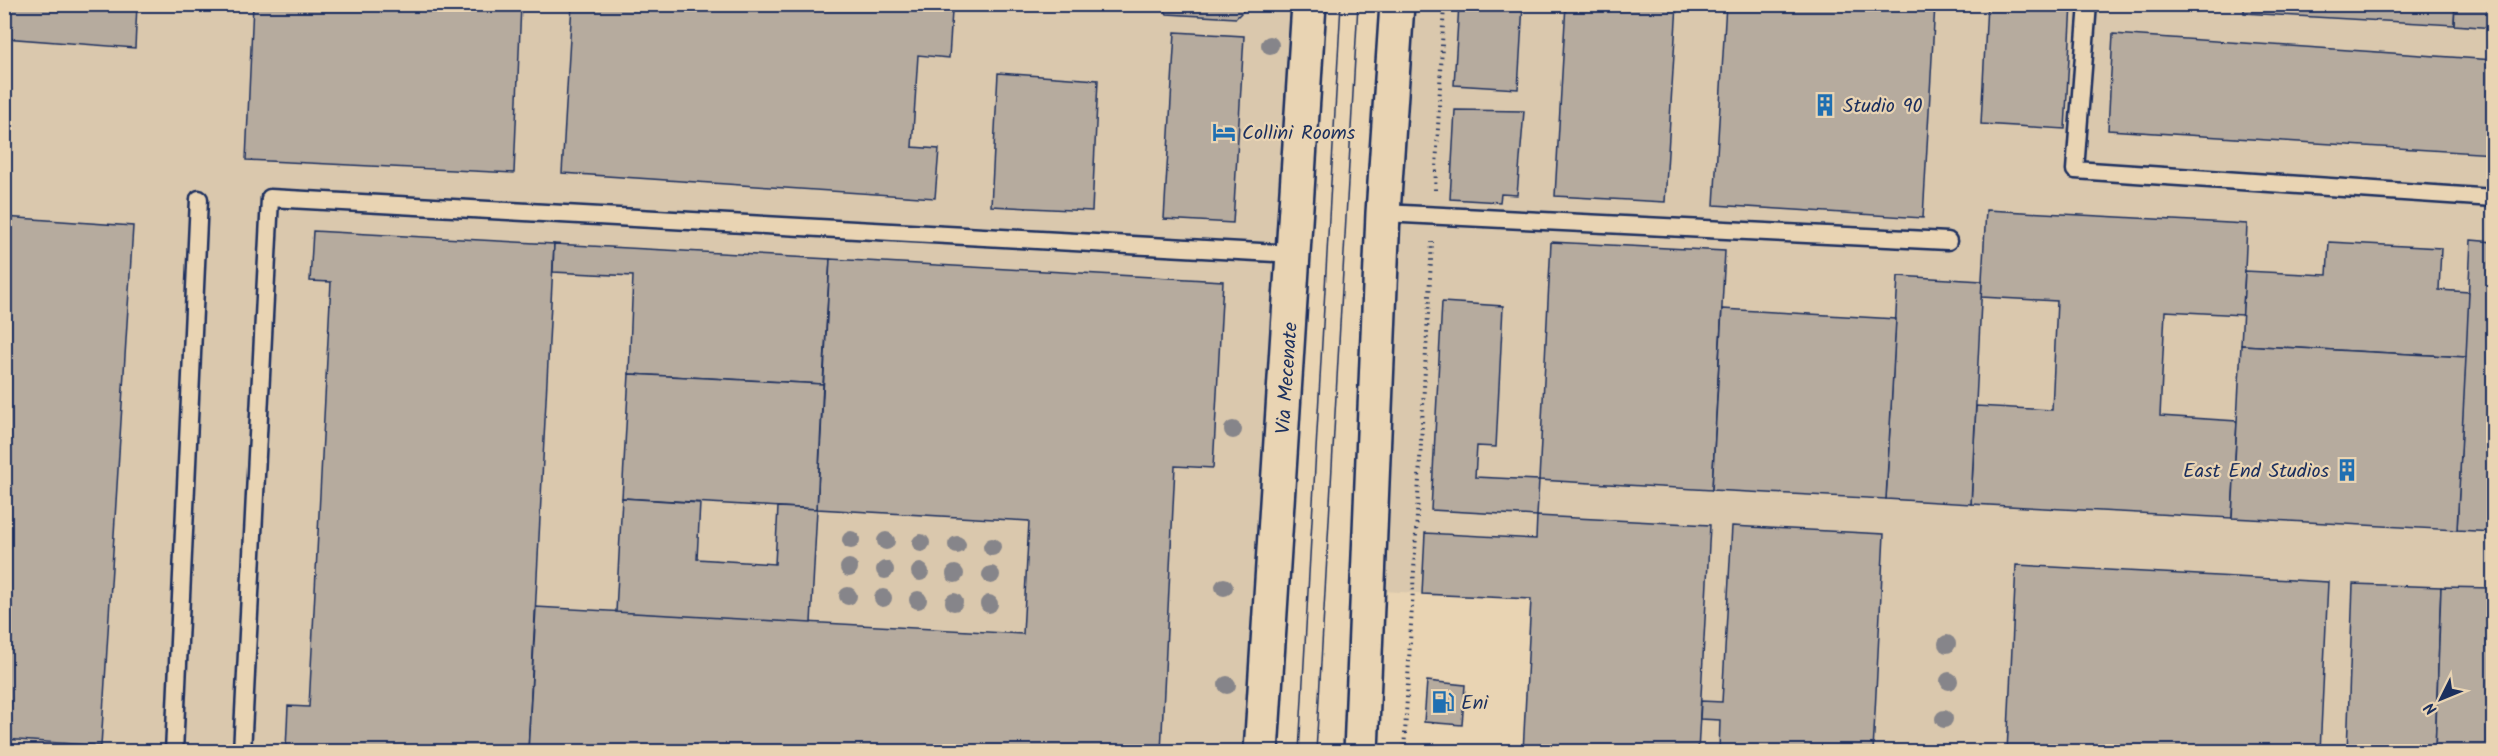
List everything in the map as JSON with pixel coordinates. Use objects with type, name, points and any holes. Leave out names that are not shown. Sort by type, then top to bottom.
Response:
[{"type":"main road","name":"Via Mecenate","points":[[1261,752],[1309,4]]},
{"type":"main road","points":[[1361,752],[1383,213],[1396,4]]},
{"type":"lane","points":[[2088,4],[2075,170],[2493,198]]},
{"type":"lane","points":[[242,752],[270,198],[1294,254]]},
{"type":"lane","points":[[174,752],[199,199]]},
{"type":"lane","points":[[1383,213],[1948,241]]},
{"type":"path","points":[[1435,190],[1444,4]]},
{"type":"path","points":[[1404,752],[1432,238]]},
{"type":"shaded area","points":[[4,5],[1309,5],[1261,751],[5,751]]},
{"type":"shaded area","points":[[1397,5],[2493,5],[2493,751],[1523,751],[1530,600],[1367,590]]},
{"type":"building","points":[[4,4],[137,4],[135,48],[4,38]]},
{"type":"building","points":[[253,4],[521,4],[514,173],[246,160]]},
{"type":"building","points":[[572,4],[857,4],[952,11],[949,58],[918,55],[912,147],[939,149],[935,198],[562,173]]},
{"type":"building","points":[[1162,4],[1245,4],[1245,9],[1236,18],[1167,14]]},
{"type":"building","points":[[1459,4],[1523,4],[1518,89],[1454,85]]},
{"type":"building","points":[[1566,4],[1677,4],[1665,202],[1555,196]]},
{"type":"building","name":"Studio 90","points":[[1726,4],[1935,4],[1923,218],[1714,205]]},
{"type":"building","points":[[1987,4],[2072,4],[2065,129],[1981,124]]},
{"type":"building","points":[[2244,4],[2455,4],[2454,25],[2244,13]]},
{"type":"building","points":[[2455,4],[2494,4],[2494,28],[2454,25]]},
{"type":"building","points":[[1175,32],[1244,36],[1233,223],[1164,219]]},
{"type":"building","points":[[2113,34],[2494,60],[2494,154],[2108,130]]},
{"type":"building","points":[[998,73],[1098,80],[1092,211],[991,206]]},
{"type":"building","points":[[1455,110],[1524,111],[1517,195],[1501,194],[1500,202],[1450,199]]},
{"type":"building","points":[[1986,210],[2247,224],[2243,315],[2165,311],[2160,416],[2237,421],[2232,518],[1971,504],[1976,406],[2052,410],[2057,301],[1981,297]]},
{"type":"building","points":[[4,217],[133,226],[101,746],[4,739]]},
{"type":"building","points":[[313,231],[554,244],[528,752],[342,752],[286,749],[288,706],[309,707],[331,282],[310,281]]},
{"type":"building","points":[[2471,240],[2494,242],[2494,532],[2457,530]]},
{"type":"building","points":[[1551,242],[1725,251],[1712,490],[1539,480]]},
{"type":"building","points":[[2329,242],[2441,248],[2439,290],[2469,292],[2466,357],[2241,345],[2245,271],[2327,275]]},
{"type":"building","points":[[554,244],[830,259],[823,384],[629,374],[633,276],[553,272]]},
{"type":"building","points":[[830,259],[1223,281],[1213,468],[1175,466],[1161,752],[528,752],[536,607],[1023,634],[1029,521],[817,509]]},
{"type":"building","points":[[1898,276],[1982,281],[1971,504],[1886,499]]},
{"type":"building","points":[[1442,302],[1503,306],[1496,447],[1477,446],[1475,477],[1539,480],[1537,516],[1431,510]]},
{"type":"building","points":[[1722,309],[1896,319],[1886,499],[1712,490]]},
{"type":"building","name":"East End Studios","points":[[2241,345],[2466,357],[2457,530],[2232,518]]},
{"type":"building","points":[[629,374],[823,384],[817,509],[622,498]]},
{"type":"building","points":[[622,498],[700,503],[697,559],[775,564],[778,507],[817,509],[811,623],[616,612]]},
{"type":"building","points":[[1537,516],[1710,525],[1698,752],[1523,752],[1531,599],[1422,594],[1425,533],[1536,539]]},
{"type":"building","points":[[1732,526],[1884,534],[1873,752],[1719,752],[1720,720],[1700,719],[1701,701],[1722,702]]},
{"type":"building","points":[[2016,565],[2328,582],[2320,752],[2007,752]]},
{"type":"building","points":[[2353,584],[2441,587],[2435,752],[2347,752]]},
{"type":"building","points":[[2441,587],[2494,588],[2494,752],[2435,752]]},
{"type":"building","points":[[1427,681],[1465,685],[1462,725],[1424,722]]},
{"type":"tram line","points":[[1299,752],[1341,4]]},
{"type":"tram line","points":[[1316,752],[1358,4]]},
{"type":"place","name":"Studio 90","points":[[1825,105]]},
{"type":"place","name":"Collini Rooms","points":[[1224,132]]},
{"type":"place","name":"East End Studios","points":[[2347,470]]},
{"type":"place","name":"Eni","points":[[1443,702]]}]
